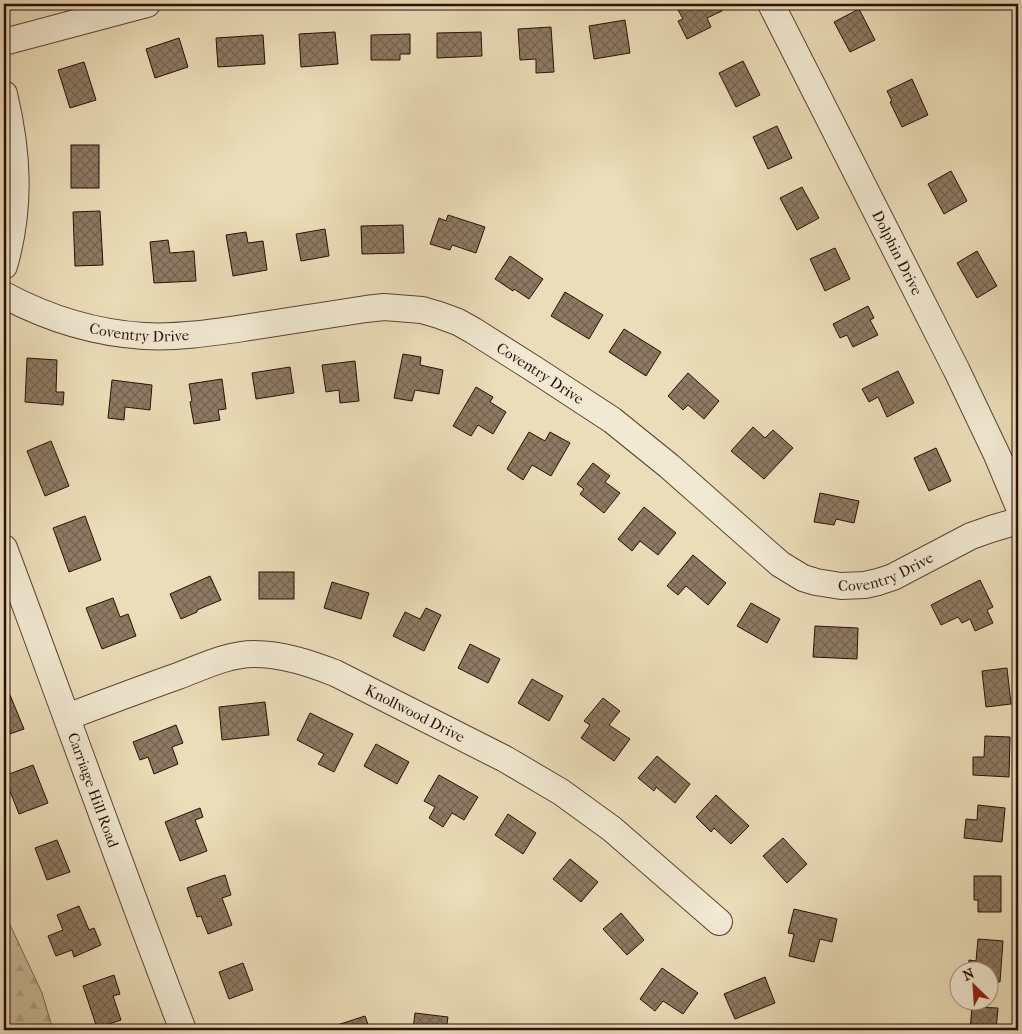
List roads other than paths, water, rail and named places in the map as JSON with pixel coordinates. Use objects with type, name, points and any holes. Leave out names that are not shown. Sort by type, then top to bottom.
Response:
[{"type":"street","points":[[4,42],[147,4]]},
{"type":"street","name":"Dolphin Drive","points":[[771,4],[957,371],[997,455],[1018,505]]},
{"type":"street","points":[[4,94],[12,132],[16,178],[14,219],[4,266]]},
{"type":"street","name":"Coventry Drive","points":[[4,295],[36,311],[84,326],[107,332],[146,336],[177,336],[230,330],[384,307],[422,310],[439,315],[458,322],[612,420],[669,466],[780,564],[803,578],[816,582],[841,586],[865,585],[878,582],[971,536],[1018,520]]},
{"type":"street","name":"Carriage Hill Road","points":[[4,548],[183,1030]]},
{"type":"street","name":"Knollwood Drive","points":[[67,717],[237,656],[254,654],[274,656],[313,664],[335,673],[497,755],[561,792],[612,829],[719,922]]}]
